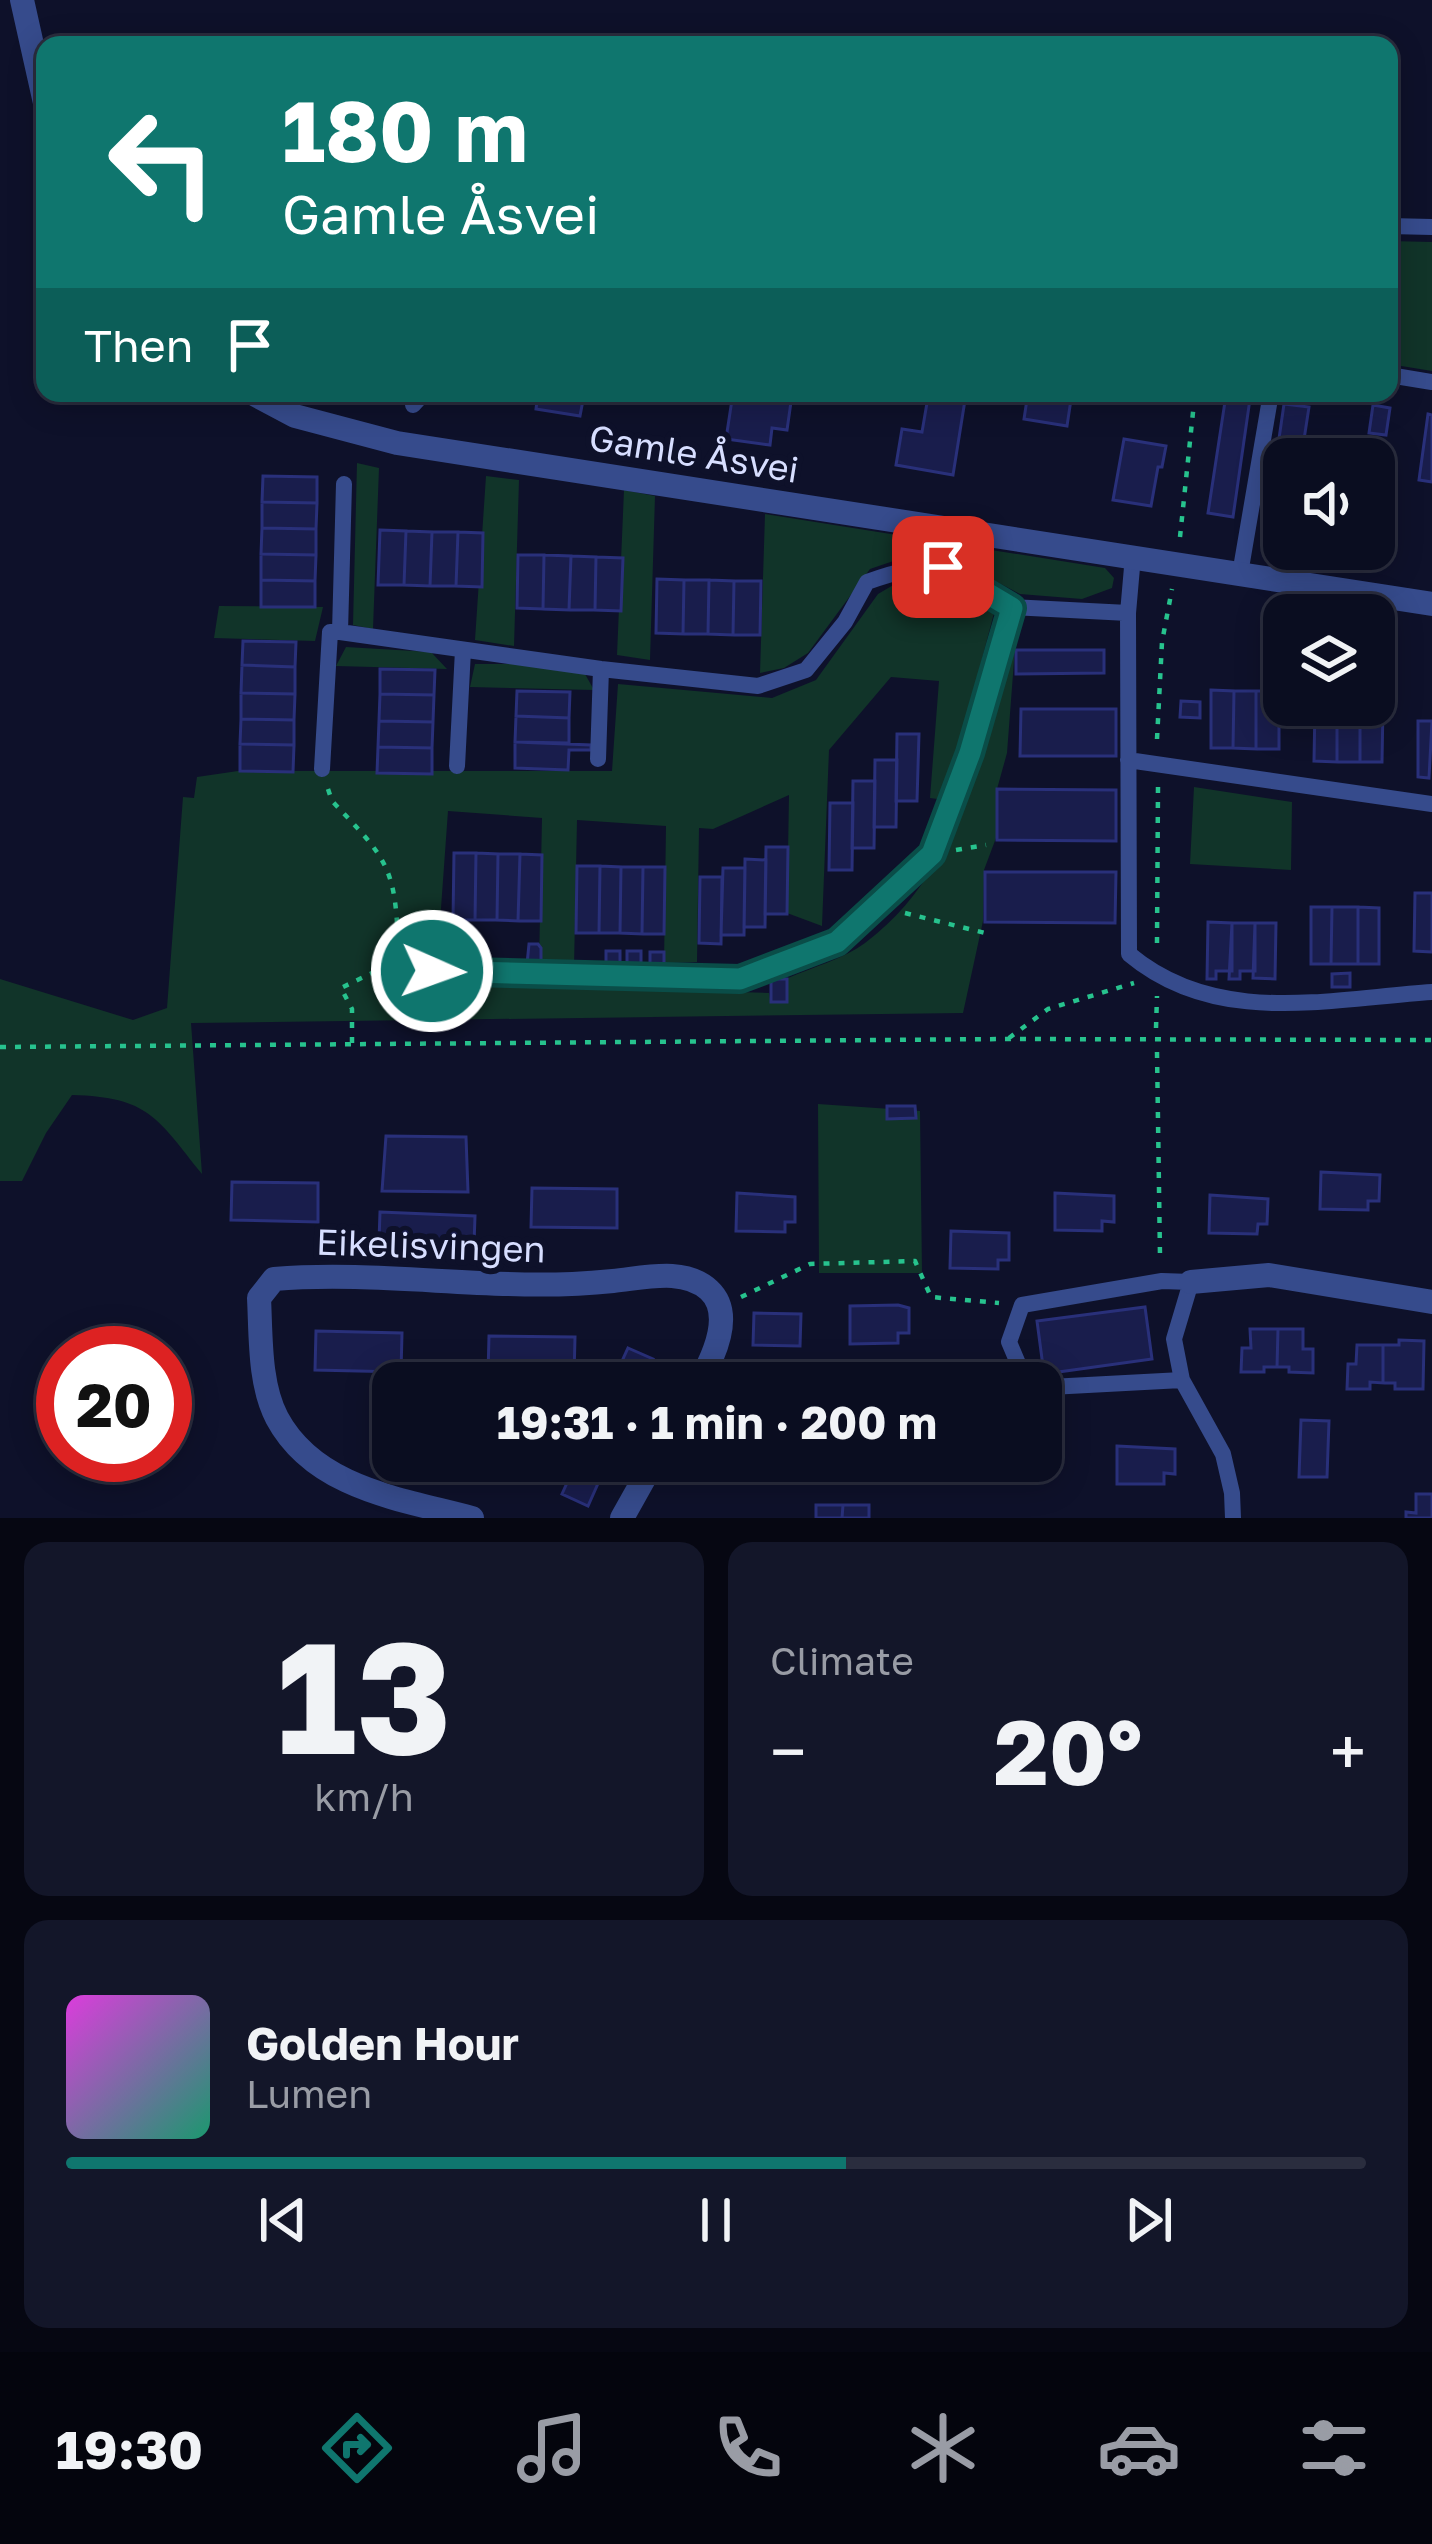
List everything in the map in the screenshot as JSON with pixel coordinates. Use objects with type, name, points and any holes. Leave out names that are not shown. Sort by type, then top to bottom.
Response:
[{"type":"street","points":[[22,0],[36,63]]},
{"type":"street","name":"Gamle Åsvei","points":[[269,402],[295,416],[397,443],[1432,604]]},
{"type":"street","points":[[1191,1282],[1269,1275],[1432,1302]]},
{"type":"street","name":"Eikelisvingen","points":[[472,1518],[349,1484],[310,1459],[277,1418],[262,1361],[259,1298],[274,1280],[313,1276],[528,1287],[685,1276],[715,1294],[720,1307]]},
{"type":"street","points":[[707,1362],[722,1326],[720,1307]]},
{"type":"street","points":[[622,1518],[642,1482]]},
{"type":"lane","points":[[1398,226],[1432,227]]},
{"type":"lane","points":[[1398,376],[1432,382]]},
{"type":"lane","points":[[1240,574],[1269,402]]},
{"type":"lane","points":[[340,632],[344,484]]},
{"type":"lane","points":[[1133,556],[1128,614],[1129,954],[1157,977],[1212,999],[1265,1004],[1432,992]]},
{"type":"lane","points":[[322,769],[330,632],[758,686],[806,670],[844,622],[867,582],[908,567],[943,567],[1012,608],[1128,614]]},
{"type":"lane","points":[[398,971],[740,979],[837,942],[932,854],[970,753],[1012,608]]},
{"type":"lane","points":[[457,766],[463,650]]},
{"type":"lane","points":[[598,759],[601,669]]},
{"type":"lane","points":[[1128,760],[1432,804]]},
{"type":"lane","points":[[432,971],[433,932]]},
{"type":"lane","points":[[1182,1380],[1051,1387],[1023,1375],[1009,1342],[1022,1305],[1162,1281],[1191,1282],[1174,1339],[1182,1380],[1222,1454],[1233,1518]]},
{"type":"path","points":[[1156,1028],[1162,642],[1177,563],[1194,402]]},
{"type":"path","points":[[322,769],[332,802],[384,860],[397,896],[398,971],[368,972],[340,988],[352,1009],[352,1043]]},
{"type":"path","points":[[876,906],[985,934]]},
{"type":"path","points":[[1007,1039],[1048,1009],[1157,977]]},
{"type":"path","points":[[0,1047],[1432,1040]]},
{"type":"path","points":[[1156,1052],[1162,1281]]},
{"type":"path","points":[[720,1307],[810,1264],[915,1261],[931,1297],[1022,1305]]},
{"type":"green space","points":[[1398,241],[1432,242],[1432,371],[1398,365]]},
{"type":"green space","points":[[357,463],[379,468],[373,629],[353,625]]},
{"type":"green space","points":[[486,476],[519,480],[514,646],[475,640]]},
{"type":"green space","points":[[624,490],[655,496],[650,660],[617,655]]},
{"type":"green space","points":[[765,514],[1105,568],[1114,578],[1112,588],[1082,599],[1020,594],[952,558],[914,554],[870,569],[808,653],[784,668],[760,673]]},
{"type":"green space","points":[[907,577],[944,578],[994,613],[945,800],[930,798],[939,681],[891,677],[829,750],[822,926],[787,913],[789,795],[713,829],[699,828],[697,962],[664,963],[666,826],[577,820],[574,967],[539,964],[542,818],[448,811],[440,922],[421,924],[418,958],[394,959],[393,983],[769,993],[770,1000],[787,1001],[788,978],[865,943],[897,915],[923,882],[961,809],[1006,646],[1015,648],[1007,753],[997,789],[996,838],[984,870],[983,921],[963,1013],[191,1023],[202,1174],[149,1114],[118,1100],[72,1095],[22,1181],[0,1181],[0,979],[133,1020],[167,1008],[183,797],[194,798],[197,777],[238,771],[612,771],[618,684],[772,698],[816,680],[878,594]]},
{"type":"green space","points":[[219,606],[323,607],[315,641],[214,638]]},
{"type":"green space","points":[[346,647],[431,652],[447,669],[336,666]]},
{"type":"green space","points":[[475,664],[585,674],[594,690],[470,687]]},
{"type":"green space","points":[[1194,787],[1292,802],[1291,870],[1190,864]]},
{"type":"green space","points":[[818,1104],[920,1111],[922,1273],[819,1273]]},
{"type":"building","points":[[537,402],[583,402],[580,416],[536,409]]},
{"type":"building","points":[[732,402],[791,402],[787,430],[772,428],[770,445],[726,439]]},
{"type":"building","points":[[927,402],[965,402],[953,475],[896,465],[902,429],[922,432]]},
{"type":"building","points":[[1027,402],[1071,402],[1067,426],[1024,419]]},
{"type":"building","points":[[1225,402],[1250,402],[1233,517],[1208,513]]},
{"type":"building","points":[[1284,404],[1309,407],[1304,438],[1279,438]]},
{"type":"building","points":[[1373,405],[1390,408],[1386,435],[1369,433]]},
{"type":"building","points":[[1428,414],[1432,415],[1432,482],[1419,480]]},
{"type":"building","points":[[1124,439],[1166,446],[1151,506],[1113,500]]},
{"type":"building","points":[[263,476],[317,477],[317,503],[262,502]]},
{"type":"building","points":[[262,502],[317,503],[316,529],[262,528]]},
{"type":"building","points":[[262,528],[316,529],[316,555],[261,554]]},
{"type":"building","points":[[380,530],[406,531],[404,585],[378,585]]},
{"type":"building","points":[[406,531],[432,532],[430,586],[404,585]]},
{"type":"building","points":[[432,532],[458,532],[456,586],[430,586]]},
{"type":"building","points":[[458,532],[483,533],[482,587],[456,586]]},
{"type":"building","points":[[261,554],[316,555],[315,581],[261,580]]},
{"type":"building","points":[[518,555],[544,555],[543,609],[517,608]]},
{"type":"building","points":[[544,555],[571,556],[569,610],[543,609]]},
{"type":"building","points":[[571,556],[596,557],[595,610],[569,610]]},
{"type":"building","points":[[596,557],[623,558],[621,611],[595,610]]},
{"type":"building","points":[[657,579],[684,580],[683,634],[656,633]]},
{"type":"building","points":[[261,580],[315,581],[315,607],[261,607]]},
{"type":"building","points":[[684,580],[709,580],[708,634],[683,634]]},
{"type":"building","points":[[709,580],[734,581],[733,635],[708,634]]},
{"type":"building","points":[[734,581],[761,581],[760,635],[733,635]]},
{"type":"building","points":[[243,641],[296,642],[295,667],[242,665]]},
{"type":"building","points":[[1016,650],[1104,650],[1104,673],[1016,674]]},
{"type":"building","points":[[242,665],[295,667],[295,694],[241,693]]},
{"type":"building","points":[[380,669],[435,670],[434,695],[380,694]]},
{"type":"building","points":[[1211,690],[1234,691],[1233,748],[1211,748]]},
{"type":"building","points":[[517,691],[570,692],[569,718],[516,716]]},
{"type":"building","points":[[1234,691],[1256,691],[1256,749],[1233,748]]},
{"type":"building","points":[[1256,691],[1263,691],[1263,726],[1279,726],[1279,749],[1256,749]]},
{"type":"building","points":[[241,693],[295,694],[294,720],[241,719]]},
{"type":"building","points":[[380,694],[434,695],[433,722],[379,721]]},
{"type":"building","points":[[1181,701],[1200,702],[1200,718],[1180,717]]},
{"type":"building","points":[[1021,709],[1116,709],[1116,756],[1020,756]]},
{"type":"building","points":[[516,716],[569,718],[569,743],[515,742]]},
{"type":"building","points":[[241,719],[294,720],[294,745],[240,744]]},
{"type":"building","points":[[379,721],[433,722],[432,748],[378,747]]},
{"type":"building","points":[[1418,721],[1432,721],[1429,778],[1418,777]]},
{"type":"building","points":[[1315,726],[1337,726],[1337,762],[1314,761]]},
{"type":"building","points":[[1337,726],[1360,726],[1360,762],[1337,762]]},
{"type":"building","points":[[1360,726],[1383,726],[1382,762],[1360,762]]},
{"type":"building","points":[[897,734],[919,734],[917,801],[896,801]]},
{"type":"building","points":[[515,742],[591,745],[591,750],[569,750],[568,770],[515,768]]},
{"type":"building","points":[[240,744],[294,745],[293,772],[240,771]]},
{"type":"building","points":[[378,747],[432,748],[432,774],[377,773]]},
{"type":"building","points":[[875,760],[897,760],[896,827],[874,827]]},
{"type":"building","points":[[853,781],[875,781],[874,848],[852,848]]},
{"type":"building","points":[[997,789],[1116,790],[1116,841],[997,840]]},
{"type":"building","points":[[830,803],[853,803],[852,870],[829,870]]},
{"type":"building","points":[[766,847],[788,847],[787,914],[765,914]]},
{"type":"building","points":[[454,853],[476,853],[475,920],[453,920]]},
{"type":"building","points":[[476,853],[498,854],[497,920],[475,920]]},
{"type":"building","points":[[498,854],[520,854],[518,921],[497,920]]},
{"type":"building","points":[[520,854],[542,855],[541,921],[518,921]]},
{"type":"building","points":[[745,859],[766,860],[765,927],[744,927]]},
{"type":"building","points":[[577,866],[600,866],[599,933],[576,933]]},
{"type":"building","points":[[600,866],[621,867],[620,933],[599,933]]},
{"type":"building","points":[[621,867],[643,867],[642,934],[620,933]]},
{"type":"building","points":[[643,867],[665,867],[664,934],[642,934]]},
{"type":"building","points":[[723,868],[745,868],[744,935],[721,935]]},
{"type":"building","points":[[985,872],[1116,872],[1115,923],[985,922]]},
{"type":"building","points":[[700,877],[722,877],[721,944],[699,943]]},
{"type":"building","points":[[1415,893],[1432,893],[1432,952],[1414,951]]},
{"type":"building","points":[[1311,907],[1332,907],[1331,964],[1311,964]]},
{"type":"building","points":[[1332,907],[1358,907],[1358,964],[1331,964]]},
{"type":"building","points":[[1358,907],[1379,908],[1379,964],[1358,964]]},
{"type":"building","points":[[1208,922],[1232,923],[1232,971],[1216,971],[1216,979],[1207,979]]},
{"type":"building","points":[[1232,923],[1255,923],[1255,971],[1240,971],[1240,979],[1229,979]]},
{"type":"building","points":[[1255,923],[1276,923],[1275,979],[1253,978]]},
{"type":"building","points":[[529,944],[541,948],[541,965],[527,964]]},
{"type":"building","points":[[461,946],[475,946],[474,963],[460,962]]},
{"type":"building","points":[[606,951],[620,951],[620,968],[606,967]]},
{"type":"building","points":[[627,951],[641,951],[641,968],[627,968]]},
{"type":"building","points":[[650,952],[664,952],[664,969],[650,969]]},
{"type":"building","points":[[1350,973],[1350,987],[1332,987],[1332,974]]},
{"type":"building","points":[[771,979],[787,979],[787,1002],[771,1002]]},
{"type":"building","points":[[887,1106],[915,1106],[916,1118],[887,1119]]},
{"type":"building","points":[[386,1136],[466,1137],[468,1192],[382,1191]]},
{"type":"building","points":[[1321,1172],[1380,1175],[1379,1201],[1368,1201],[1368,1210],[1320,1209]]},
{"type":"building","points":[[232,1182],[318,1183],[318,1222],[231,1220]]},
{"type":"building","points":[[532,1188],[617,1189],[617,1228],[531,1227]]},
{"type":"building","points":[[737,1193],[795,1197],[795,1222],[785,1222],[785,1232],[736,1231]]},
{"type":"building","points":[[1055,1193],[1114,1196],[1114,1222],[1102,1221],[1102,1231],[1055,1230]]},
{"type":"building","points":[[1210,1195],[1268,1199],[1267,1224],[1258,1224],[1257,1234],[1209,1233]]},
{"type":"building","points":[[380,1212],[475,1216],[474,1244],[379,1241]]},
{"type":"building","points":[[951,1231],[1009,1233],[1009,1260],[998,1260],[998,1269],[950,1268]]},
{"type":"building","points":[[850,1306],[909,1308],[909,1333],[898,1333],[898,1343],[850,1344]]},
{"type":"building","points":[[1145,1307],[1152,1359],[1062,1372],[1062,1362],[1042,1362],[1037,1321]]},
{"type":"building","points":[[754,1313],[801,1314],[800,1346],[753,1345]]},
{"type":"building","points":[[1250,1329],[1278,1329],[1277,1367],[1241,1372],[1242,1348],[1251,1348]]},
{"type":"building","points":[[1278,1329],[1303,1329],[1303,1349],[1313,1349],[1313,1373],[1277,1367]]},
{"type":"building","points":[[316,1331],[402,1333],[401,1362],[372,1362],[372,1371],[315,1370]]},
{"type":"building","points":[[489,1336],[575,1337],[574,1362],[488,1362]]},
{"type":"building","points":[[1399,1340],[1424,1341],[1423,1389],[1395,1389],[1395,1383],[1383,1383],[1383,1345],[1399,1345]]},
{"type":"building","points":[[1357,1345],[1383,1345],[1383,1383],[1370,1382],[1370,1389],[1347,1389],[1348,1364],[1356,1364]]},
{"type":"building","points":[[628,1348],[653,1359],[652,1362],[622,1362]]},
{"type":"building","points":[[1301,1420],[1329,1421],[1327,1477],[1299,1477]]},
{"type":"building","points":[[1117,1446],[1175,1449],[1175,1474],[1164,1473],[1164,1484],[1117,1484]]},
{"type":"building","points":[[567,1482],[599,1482],[588,1506],[562,1494]]},
{"type":"building","points":[[1416,1494],[1432,1494],[1432,1518],[1406,1518],[1406,1512],[1416,1513]]},
{"type":"building","points":[[816,1505],[843,1505],[842,1518],[816,1518]]},
{"type":"building","points":[[843,1505],[869,1505],[869,1518],[842,1518]]},
{"type":"route","points":[[432,971],[740,979],[837,942],[932,854],[970,753],[1012,608],[943,567]]}]
